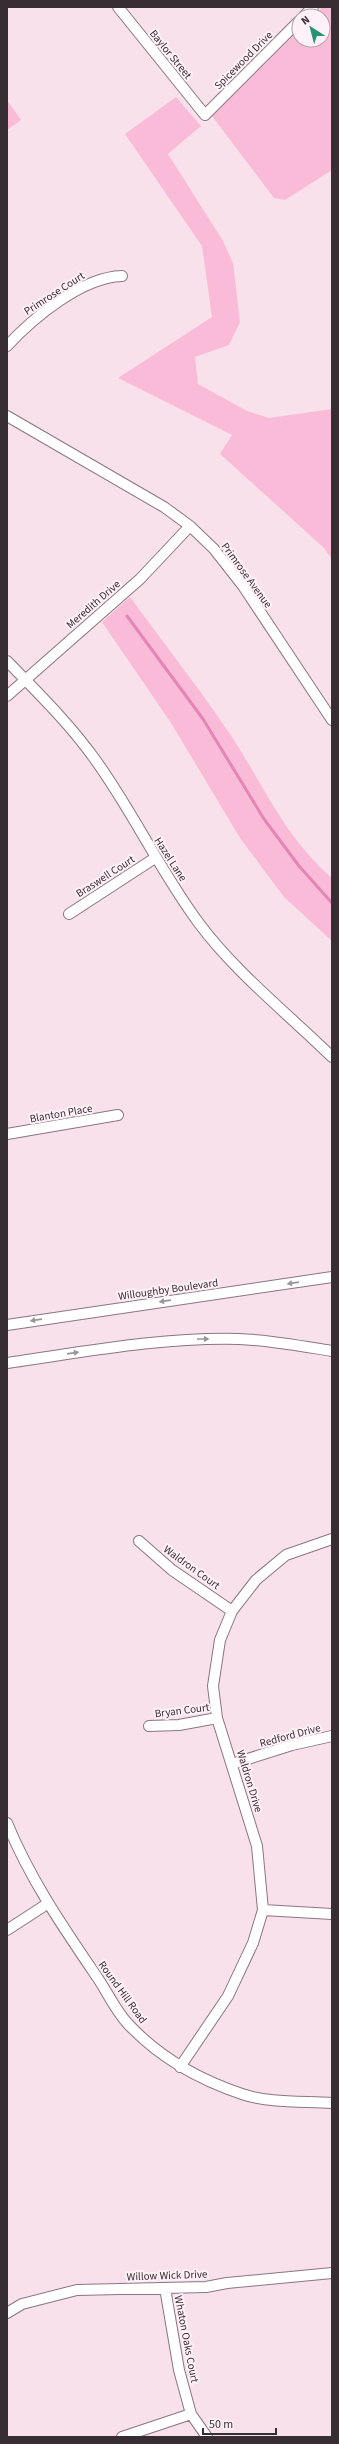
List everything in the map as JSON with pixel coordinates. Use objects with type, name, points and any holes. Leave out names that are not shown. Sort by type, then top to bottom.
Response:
[{"type":"street","name":"Baylor Street","points":[[118,7],[205,115]]},
{"type":"street","name":"Spicewood Drive","points":[[205,115],[291,29]]},
{"type":"street","name":"Primrose Court","points":[[7,346],[27,324],[82,287],[107,276],[122,276]]},
{"type":"street","name":"Primrose Avenue","points":[[7,416],[158,503],[190,526],[214,549],[243,586],[332,720]]},
{"type":"street","name":"Meredith Drive","points":[[7,696],[140,579],[190,526]]},
{"type":"street","name":"Hazel Lane","points":[[7,661],[65,721],[95,758],[155,858],[198,922],[214,942],[332,1057]]},
{"type":"street","name":"Braswell Court","points":[[69,914],[155,858]]},
{"type":"street","name":"Blanton Place","points":[[7,1134],[118,1115]]},
{"type":"street","name":"Willoughby Boulevard","points":[[7,1324],[332,1277]]},
{"type":"street","points":[[7,1363],[139,1344],[194,1339],[240,1339],[332,1351]]},
{"type":"street","name":"Waldron Drive","points":[[180,2067],[228,1996],[253,1943],[263,1910],[257,1846],[218,1718],[213,1686],[220,1640],[232,1611],[256,1580],[286,1555],[332,1539]]},
{"type":"street","name":"Waldron Court","points":[[139,1541],[172,1570],[232,1611]]},
{"type":"street","name":"Bryan Court","points":[[149,1726],[179,1725],[218,1718]]},
{"type":"street","name":"Redford Drive","points":[[232,1764],[292,1745],[332,1736]]},
{"type":"street","name":"Round Hill Road","points":[[7,1823],[20,1855],[47,1904],[130,2026],[180,2067],[204,2080],[243,2095],[332,2103]]},
{"type":"street","points":[[7,1930],[47,1904]]},
{"type":"street","points":[[263,1910],[332,1914]]},
{"type":"street","name":"Willow Wick Drive","points":[[7,2313],[22,2304],[77,2290],[206,2287],[332,2273]]},
{"type":"street","name":"Whaton Oaks Court","points":[[165,2288],[179,2370],[191,2414],[207,2437]]},
{"type":"street","points":[[122,2437],[191,2414]]},
{"type":"shaded area","points":[[332,7],[332,170],[285,200],[274,198],[212,116],[291,38],[291,48],[331,48],[331,8],[321,8]]},
{"type":"shaded area","points":[[176,97],[201,126],[168,154],[223,241],[233,263],[240,322],[229,345],[195,357],[198,384],[247,411],[269,418],[332,409],[332,559],[323,547],[220,454],[232,435],[118,378],[212,317],[202,246],[125,134]]},
{"type":"shaded area","points":[[7,100],[21,120],[7,130]]},
{"type":"shaded area","points":[[130,597],[220,719],[288,829],[301,846],[332,878],[332,941],[284,897],[240,838],[171,723],[102,622]]},
{"type":"waterway","points":[[127,616],[203,719],[264,819],[299,866],[332,903]]}]
